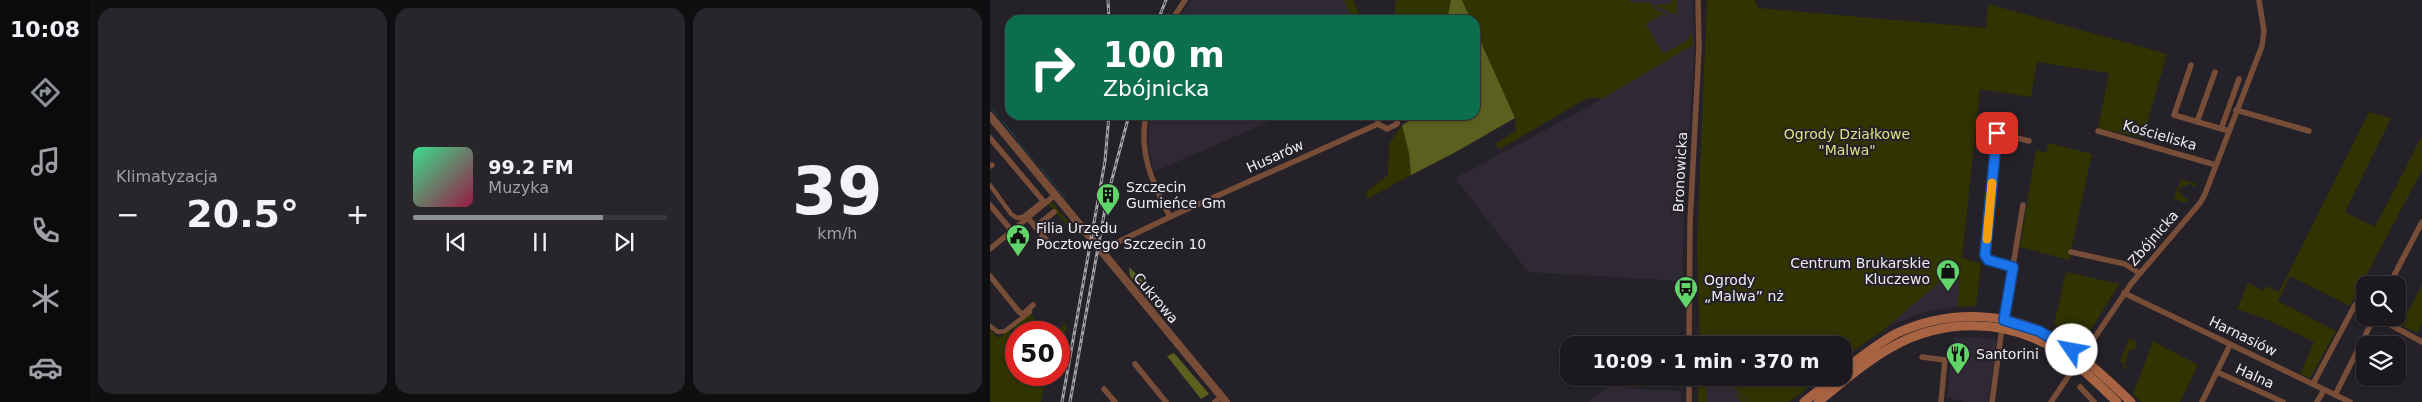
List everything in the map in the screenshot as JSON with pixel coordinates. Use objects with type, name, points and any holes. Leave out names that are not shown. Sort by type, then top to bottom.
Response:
[{"type":"main road","points":[[1852,364],[1881,342],[1922,324],[1956,317],[2003,324],[2046,334],[2131,402]]},
{"type":"main road","points":[[1818,402],[1880,355],[1913,336],[1955,326],[2003,324]]},
{"type":"main road","points":[[2078,361],[2117,402]]},
{"type":"main road","points":[[1804,402],[1824,386]]},
{"type":"street","points":[[1175,15],[1185,0]]},
{"type":"street","name":"Bronowicka","points":[[1689,336],[1690,222],[1699,48],[1698,0]]},
{"type":"street","name":"Zbójnicka","points":[[2051,402],[2124,293],[2200,203],[2250,78],[2263,36],[2259,0]]},
{"type":"street","points":[[2191,65],[2174,115],[2229,131]]},
{"type":"street","points":[[2197,122],[2215,72]]},
{"type":"street","points":[[2221,129],[2239,79]]},
{"type":"street","points":[[2236,110],[2309,131]]},
{"type":"street","name":"Cukrowa","points":[[990,116],[1221,400]]},
{"type":"street","points":[[1145,120],[1143,137],[1146,162],[1153,184],[1170,217]]},
{"type":"street","points":[[1378,120],[1378,124]]},
{"type":"street","name":"Husarów","points":[[1102,252],[1120,241],[1170,217],[1378,124],[1385,129],[1391,128],[1398,120]]},
{"type":"street","name":"Kościeliska","points":[[2098,130],[2216,165]]},
{"type":"street","points":[[2013,267],[1988,260],[1985,255],[1997,133],[2029,141]]},
{"type":"street","points":[[990,138],[1044,202]]},
{"type":"street","points":[[990,185],[1011,214],[1017,218],[1023,218],[1055,195]]},
{"type":"street","points":[[990,249],[1028,218],[1044,202]]},
{"type":"street","points":[[990,205],[1012,231]]},
{"type":"street","points":[[1992,402],[2023,205]]},
{"type":"street","points":[[1035,227],[1054,212]]},
{"type":"street","points":[[1028,218],[1048,242]]},
{"type":"street","points":[[2394,276],[2422,222]]},
{"type":"street","points":[[2071,252],[2125,264],[2139,273]]},
{"type":"street","points":[[990,276],[1020,313],[1023,314],[1030,308]]},
{"type":"street","name":"Harnasiów","points":[[2124,293],[2350,402]]},
{"type":"street","points":[[2314,384],[2356,306]]},
{"type":"street","points":[[990,326],[998,332],[1005,331],[1030,312],[1030,308]]},
{"type":"street","points":[[2335,395],[2370,326]]},
{"type":"street","points":[[2393,326],[2422,342]]},
{"type":"street","points":[[2202,402],[2230,345]]},
{"type":"street","points":[[1922,358],[1945,360],[1941,402]]},
{"type":"street","points":[[1135,364],[1166,402]]},
{"type":"street","name":"Halna","points":[[2217,372],[2283,402]]},
{"type":"street","points":[[1688,402],[1689,386]]},
{"type":"street","points":[[2080,387],[2094,402]]},
{"type":"street","points":[[1104,389],[1115,402]]},
{"type":"street","points":[[2317,402],[2324,390]]},
{"type":"shaded area","points":[[1191,0],[1344,0],[1351,15],[1180,15]]},
{"type":"shaded area","points":[[1626,0],[1693,0],[1695,46],[1689,134],[1687,138],[1682,281],[1528,272],[1455,178],[1579,112],[1661,64]]},
{"type":"shaded area","points":[[1150,120],[1273,120],[1154,172],[1148,145]]},
{"type":"shaded area","points":[[1961,264],[1957,307],[1921,313],[1885,328]]},
{"type":"shaded area","points":[[1974,337],[1998,340],[1988,402],[1964,402],[1947,397],[1954,338]]},
{"type":"shaded area","points":[[1609,386],[1681,391],[1681,402],[1588,402]]},
{"type":"shaded area","points":[[1700,386],[1736,386],[1748,402],[1699,402]]},
{"type":"green space","points":[[1344,0],[1353,0],[1360,15],[1351,15]]},
{"type":"green space","points":[[1398,0],[1451,0],[1448,15],[1395,15],[1395,2]]},
{"type":"green space","points":[[1451,0],[1462,0],[1469,15],[1448,15]]},
{"type":"green space","points":[[1462,0],[1630,0],[1630,2],[1651,3],[1655,9],[1664,13],[1646,24],[1663,54],[1688,40],[1692,32],[1693,45],[1602,99],[1589,97],[1500,149],[1495,144],[1516,131],[1515,118],[1480,41],[1480,15],[1469,15]]},
{"type":"green space","points":[[1672,0],[1677,0],[1677,15],[1654,5],[1671,4]]},
{"type":"green space","name":"Ogrody Działkowe \"Malwa\"","points":[[1707,0],[1755,0],[1758,8],[1986,28],[1988,4],[2167,54],[2143,138],[2098,128],[2109,73],[2037,62],[2031,97],[1980,89],[1962,258],[1981,263],[1976,306],[1957,307],[1961,264],[1881,332],[1852,352],[1852,336],[1700,336],[1697,246]]},
{"type":"green space","points":[[1480,40],[1515,118],[1411,175],[1409,153],[1402,125],[1411,120],[1480,120]]},
{"type":"green space","points":[[2369,112],[2391,118],[2345,212],[2375,227],[2422,136],[2422,170],[2366,276],[2356,276],[2356,295],[2350,306],[2290,276],[2278,301],[2336,331],[2310,378],[2300,374],[2314,342],[2268,320],[2237,309],[2248,283],[2264,291],[2266,286],[2279,292]]},
{"type":"green space","points":[[1402,125],[1409,153],[1411,175],[1367,199],[1366,192],[1388,175],[1389,144]]},
{"type":"green space","points":[[2048,143],[2092,154],[2069,260],[2020,247],[2035,155],[2037,150],[2046,153]]},
{"type":"green space","points":[[2181,179],[2197,184],[2195,187],[2190,183],[2187,186],[2183,185],[2178,191],[2188,200],[2185,203],[2174,199]]},
{"type":"green space","points":[[1051,201],[1075,230],[1073,232],[1048,204]]},
{"type":"green space","points":[[1129,267],[1144,282],[1147,297],[1130,276]]},
{"type":"green space","points":[[2066,272],[2119,284],[2090,331],[2073,335],[2054,325]]},
{"type":"green space","points":[[2422,285],[2422,324],[2417,333],[2403,326],[2406,326],[2406,315]]},
{"type":"green space","points":[[1030,313],[1037,321],[1020,321]]},
{"type":"green space","points":[[990,329],[998,338],[1005,333],[1005,386],[1044,386],[1041,402],[990,402]]},
{"type":"green space","points":[[2129,339],[2137,342],[2135,350],[2130,349],[2124,366],[2127,367],[2126,370],[2120,361]]},
{"type":"green space","points":[[2153,341],[2198,365],[2180,402],[2141,402],[2133,394]]},
{"type":"green space","points":[[1174,353],[1209,394],[1201,399],[1167,356]]},
{"type":"green space","points":[[1698,386],[1707,386],[1707,402],[1698,402]]},
{"type":"green space","points":[[1732,386],[1734,386],[1747,402],[1741,402],[1737,397],[1739,395]]},
{"type":"green space","points":[[1736,386],[1810,386],[1789,402],[1748,402]]},
{"type":"waterway","points":[[992,109],[998,116]]},
{"type":"waterway","points":[[1002,121],[1016,138]]},
{"type":"waterway","points":[[1018,141],[1034,161]]},
{"type":"waterway","points":[[1040,167],[1065,198]]},
{"type":"railway","points":[[1108,0],[1109,15]]},
{"type":"railway","points":[[1160,15],[1166,0]]},
{"type":"railway","points":[[1062,402],[1105,161],[1109,120]]},
{"type":"railway","points":[[1070,402],[1107,198],[1128,120]]},
{"type":"slow traffic","points":[[1987,239],[1992,183]]},
{"type":"place","name":"Szczecin Gumieńce Gm","points":[[1108,216]]},
{"type":"place","name":"Filia Urzędu Pocztowego Szczecin 10","points":[[1018,257]]},
{"type":"place","name":"Centrum Brukarskie Kluczewo","points":[[1948,292]]},
{"type":"place","name":"Ogrody „Malwa” nż","points":[[1686,309]]},
{"type":"place","name":"Santorini","points":[[1958,375]]},
{"type":"route","points":[[1997,133],[1991,210],[1985,255],[1988,260],[2013,267],[2004,320],[2039,331],[2072,350]]}]
